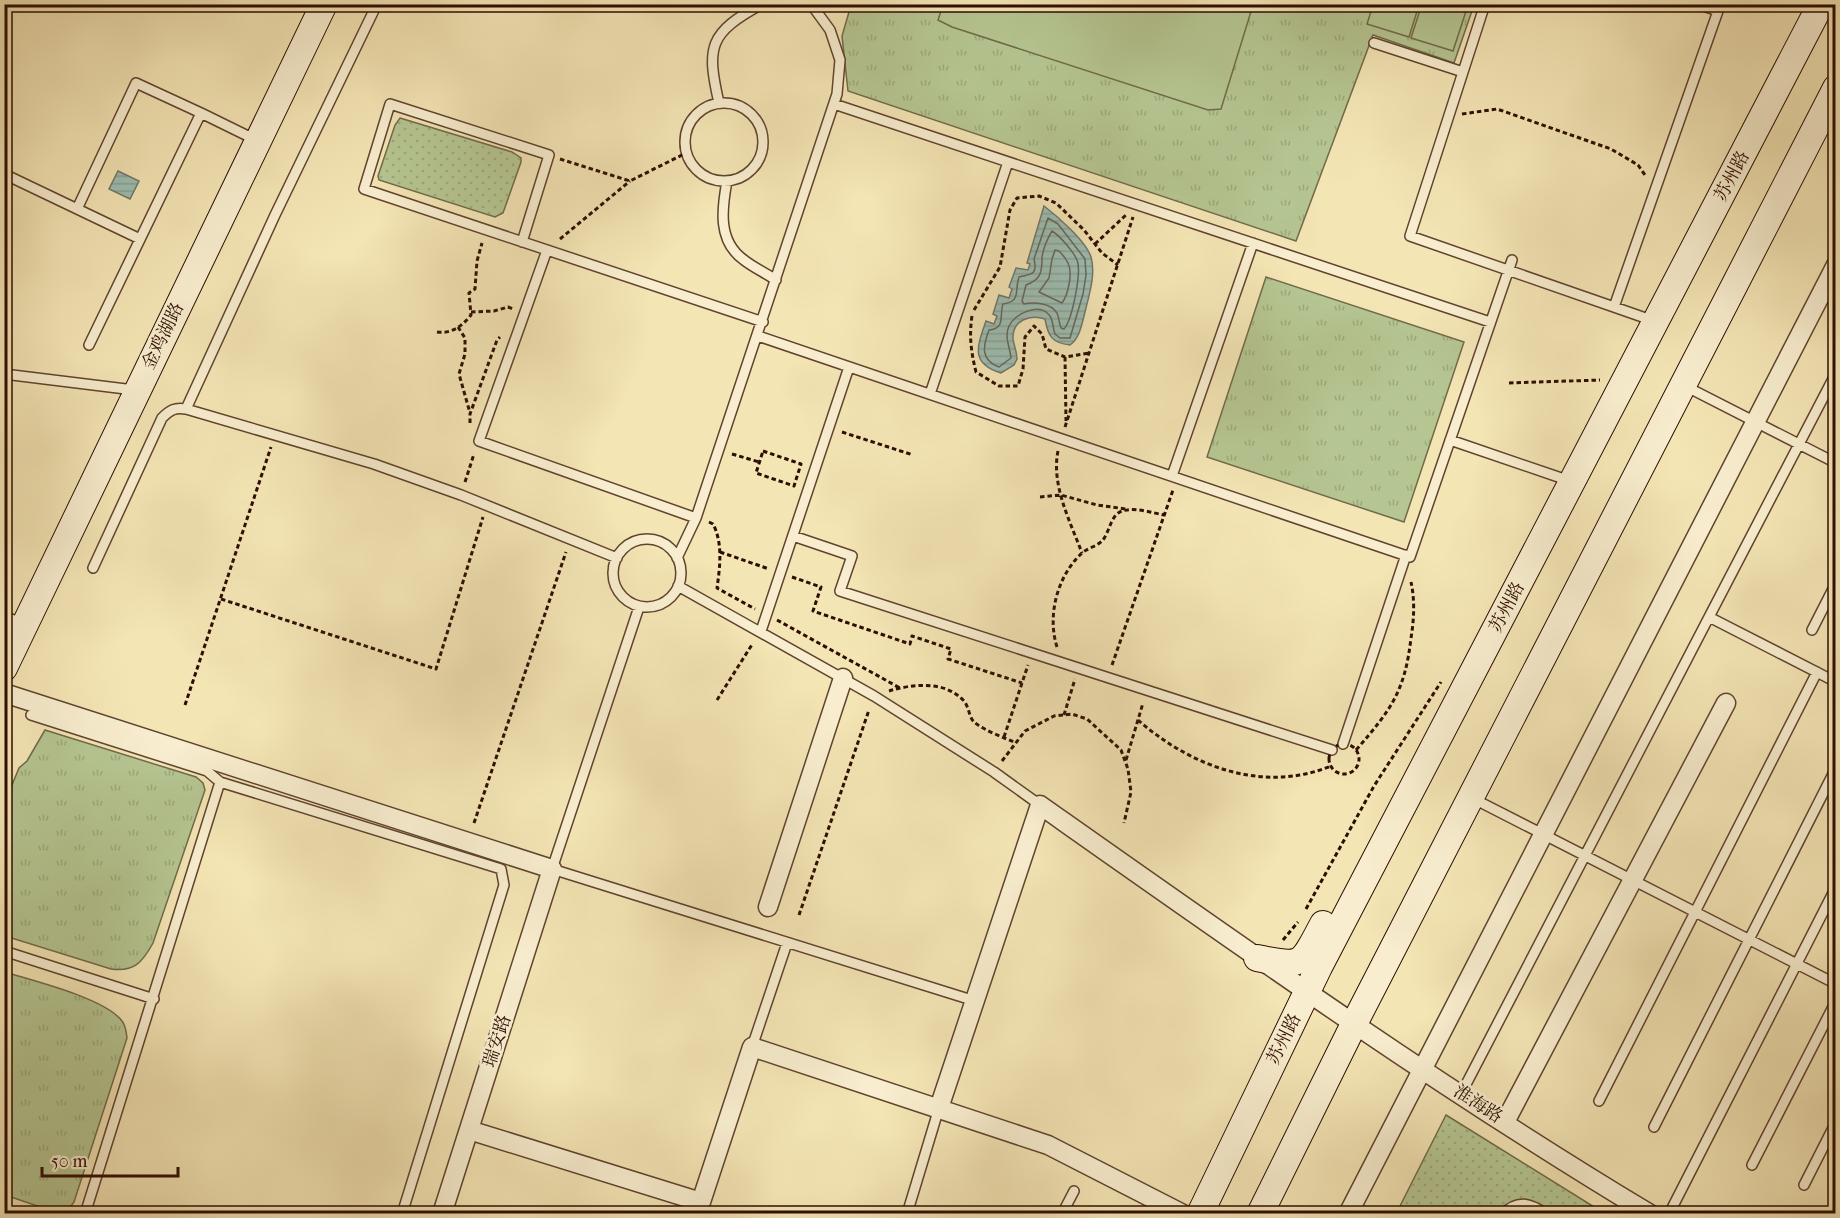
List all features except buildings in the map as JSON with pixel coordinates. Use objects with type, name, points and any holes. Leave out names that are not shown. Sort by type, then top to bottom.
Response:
[{"type":"main road","name":"金鸡湖路","points":[[4,668],[15,620],[137,390],[324,4]]},
{"type":"main road","points":[[1806,33],[1810,4]]},
{"type":"main road","name":"苏州路","points":[[1200,1214],[1306,992],[1821,4]]},
{"type":"main road","points":[[1260,1214],[1470,797],[1836,88]]},
{"type":"main road","points":[[1257,958],[1288,965],[1299,962],[1308,952],[1396,787],[1456,704]]},
{"type":"street","points":[[1348,1214],[1836,265]]},
{"type":"street","points":[[768,907],[843,678]]},
{"type":"street","points":[[4,693],[552,869]]},
{"type":"street","points":[[1505,1122],[1726,703]]},
{"type":"street","points":[[939,1108],[1040,805]]},
{"type":"street","name":"淮海路","points":[[1040,805],[1306,992],[1581,1172],[1650,1214]]},
{"type":"street","name":"瑞安路","points":[[442,1214],[552,869]]},
{"type":"street","points":[[469,1130],[699,1208],[752,1047],[1048,1145],[1183,1214]]},
{"type":"lane","points":[[186,409],[275,215],[377,4]]},
{"type":"lane","points":[[719,103],[711,69],[712,52],[716,40],[727,27],[762,4]]},
{"type":"lane","points":[[677,558],[696,518],[763,322],[837,93],[840,60],[830,30],[811,4]]},
{"type":"lane","points":[[1485,4],[1410,236],[1510,265],[1656,322]]},
{"type":"lane","points":[[1614,307],[1718,11],[1698,4]]},
{"type":"lane","points":[[1374,44],[1463,72]]},
{"type":"lane","points":[[76,208],[136,83],[258,141]]},
{"type":"lane","points":[[719,103],[737,105],[753,115],[760,126],[763,150],[754,167],[739,178],[727,181],[714,180],[702,174],[692,165],[686,153],[685,140],[688,126],[695,115],[706,107],[719,103]]},
{"type":"lane","points":[[522,242],[549,155],[390,104],[364,189],[522,242],[763,322]]},
{"type":"lane","points":[[834,104],[1490,322]]},
{"type":"lane","points":[[89,345],[201,113]]},
{"type":"lane","points":[[930,394],[1008,162]]},
{"type":"lane","points":[[4,174],[140,239]]},
{"type":"lane","points":[[727,181],[722,212],[724,230],[731,246],[741,259],[776,280]]},
{"type":"lane","points":[[1175,477],[1252,243]]},
{"type":"lane","points":[[547,250],[479,441],[696,518]]},
{"type":"lane","points":[[758,336],[1410,557],[1510,265]]},
{"type":"lane","points":[[761,631],[849,367]]},
{"type":"lane","points":[[1461,1094],[1836,373]]},
{"type":"lane","points":[[4,374],[137,390]]},
{"type":"lane","points":[[1683,385],[1836,462]]},
{"type":"lane","points":[[93,568],[162,418],[169,411],[178,408],[276,434],[374,464],[487,505],[616,558]]},
{"type":"lane","points":[[1450,440],[1572,482]]},
{"type":"lane","points":[[793,536],[852,556],[840,591],[1332,750]]},
{"type":"lane","points":[[642,540],[663,543],[677,558],[680,568],[678,586],[666,601],[658,606],[639,607],[630,603],[616,588],[613,578],[616,558],[631,543],[642,540]]},
{"type":"lane","points":[[1343,744],[1406,555]]},
{"type":"lane","points":[[1812,630],[1836,583]]},
{"type":"lane","points":[[678,586],[874,696],[994,772],[1040,805]]},
{"type":"lane","points":[[639,607],[552,869],[975,1001]]},
{"type":"lane","points":[[1709,617],[1836,682]]},
{"type":"lane","points":[[1599,1101],[1817,672]]},
{"type":"lane","points":[[31,715],[207,771],[220,782],[498,867],[503,874],[504,885],[402,1214]]},
{"type":"lane","points":[[1654,1127],[1836,768]]},
{"type":"lane","points":[[85,1214],[220,782]]},
{"type":"lane","points":[[1470,797],[1836,984]]},
{"type":"lane","points":[[1669,1214],[1836,887]]},
{"type":"lane","points":[[752,1047],[787,943]]},
{"type":"lane","points":[[4,951],[154,999]]},
{"type":"lane","points":[[1752,1165],[1836,1001]]},
{"type":"lane","points":[[907,1214],[939,1108]]},
{"type":"lane","points":[[1804,1185],[1836,1122]]},
{"type":"lane","points":[[1062,1214],[1074,1191]]},
{"type":"lane","points":[[1503,1214],[1511,1206],[1520,1203],[1530,1205],[1546,1214]]},
{"type":"lane","points":[[4,1212],[10,1214]]},
{"type":"path","points":[[1449,117],[1473,111],[1497,110],[1611,149],[1638,165],[1655,189]]},
{"type":"path","points":[[547,250],[630,181],[686,153]]},
{"type":"path","points":[[549,155],[630,181]]},
{"type":"path","points":[[1089,353],[1065,357],[1046,349],[1042,334],[1034,326],[1024,337],[1023,369],[1018,386],[999,386],[976,372],[970,350],[969,334],[972,314],[1000,267],[1010,210],[1017,198],[1039,195],[1056,203],[1084,230],[1102,253],[1118,265]]},
{"type":"path","points":[[1095,244],[1137,205]]},
{"type":"path","points":[[1082,553],[1061,495],[1056,463],[1061,439],[1137,205]]},
{"type":"path","points":[[437,332],[448,333],[465,323],[471,315],[469,293],[475,289],[477,261],[486,230]]},
{"type":"path","points":[[471,312],[494,312],[508,307],[521,311]]},
{"type":"path","points":[[458,327],[465,338],[465,354],[459,374],[470,414]]},
{"type":"path","points":[[1065,357],[1066,424]]},
{"type":"path","points":[[1509,383],[1602,380]]},
{"type":"path","points":[[829,428],[913,455]]},
{"type":"path","points":[[185,705],[276,434]]},
{"type":"path","points":[[461,495],[479,441]]},
{"type":"path","points":[[719,450],[759,462]]},
{"type":"path","points":[[763,451],[801,464],[794,486],[756,473],[759,462],[763,451]]},
{"type":"path","points":[[1108,678],[1175,477]]},
{"type":"path","points":[[1040,497],[1061,495],[1097,505],[1164,515]]},
{"type":"path","points":[[221,599],[436,669],[487,505]]},
{"type":"path","points":[[1062,663],[1052,631],[1054,602],[1063,578],[1082,553],[1102,541],[1116,514],[1126,509]]},
{"type":"path","points":[[474,823],[571,539]]},
{"type":"path","points":[[720,552],[821,587],[813,611],[910,644],[912,636],[951,650],[948,659],[1022,682]]},
{"type":"path","points":[[1356,750],[1391,707],[1402,684],[1413,625],[1414,593],[1406,555]]},
{"type":"path","points":[[717,700],[761,631]]},
{"type":"path","points":[[1004,737],[1032,653]]},
{"type":"path","points":[[1064,715],[1078,668]]},
{"type":"path","points":[[1257,958],[1280,944],[1304,913],[1374,786],[1445,676]]},
{"type":"path","points":[[799,915],[874,696],[904,686],[934,686],[964,701],[973,721],[1016,743]]},
{"type":"path","points":[[1125,761],[1147,691]]},
{"type":"path","points":[[994,772],[1024,731],[1054,716],[1072,714],[1087,719],[1122,750],[1131,792],[1124,823]]},
{"type":"path","points":[[1138,720],[1161,740],[1196,759],[1226,771],[1256,776],[1286,776],[1311,774],[1331,766]]},
{"type":"green space","points":[[1253,4],[1221,109],[1208,110],[952,27],[938,20],[943,5]]},
{"type":"green space","points":[[1422,4],[1468,5],[1453,51],[1411,38]]},
{"type":"green space","points":[[851,5],[1474,5],[1454,63],[1373,35],[1296,241],[848,91],[842,36]]},
{"type":"green space","points":[[1373,5],[1419,5],[1409,37],[1367,24]]},
{"type":"green space","points":[[400,118],[512,152],[521,158],[503,213],[495,217],[379,180],[378,176],[395,125]]},
{"type":"green space","points":[[1266,277],[1464,342],[1404,522],[1207,457]]},
{"type":"green space","points":[[45,730],[196,777],[203,783],[205,790],[153,943],[141,961],[126,969],[111,969],[5,936],[5,802],[19,768],[27,761]]},
{"type":"green space","points":[[5,972],[68,991],[100,1005],[122,1021],[126,1029],[127,1038],[74,1202],[68,1210],[58,1213],[5,1195]]},
{"type":"green space","points":[[1446,1115],[1604,1213],[1396,1214]]},
{"type":"water","points":[[118,171],[139,181],[130,199],[109,189]]},
{"type":"water","points":[[1044,206],[1077,236],[1091,257],[1092,277],[1083,321],[1070,345],[1052,338],[1045,319],[1034,317],[1023,320],[1013,332],[1017,359],[1014,365],[1001,373],[991,369],[980,359],[978,353],[980,339],[986,321],[994,324],[997,316],[993,314],[999,295],[1009,298],[1012,289],[1009,287],[1016,268],[1028,270],[1030,264],[1027,263]]}]
